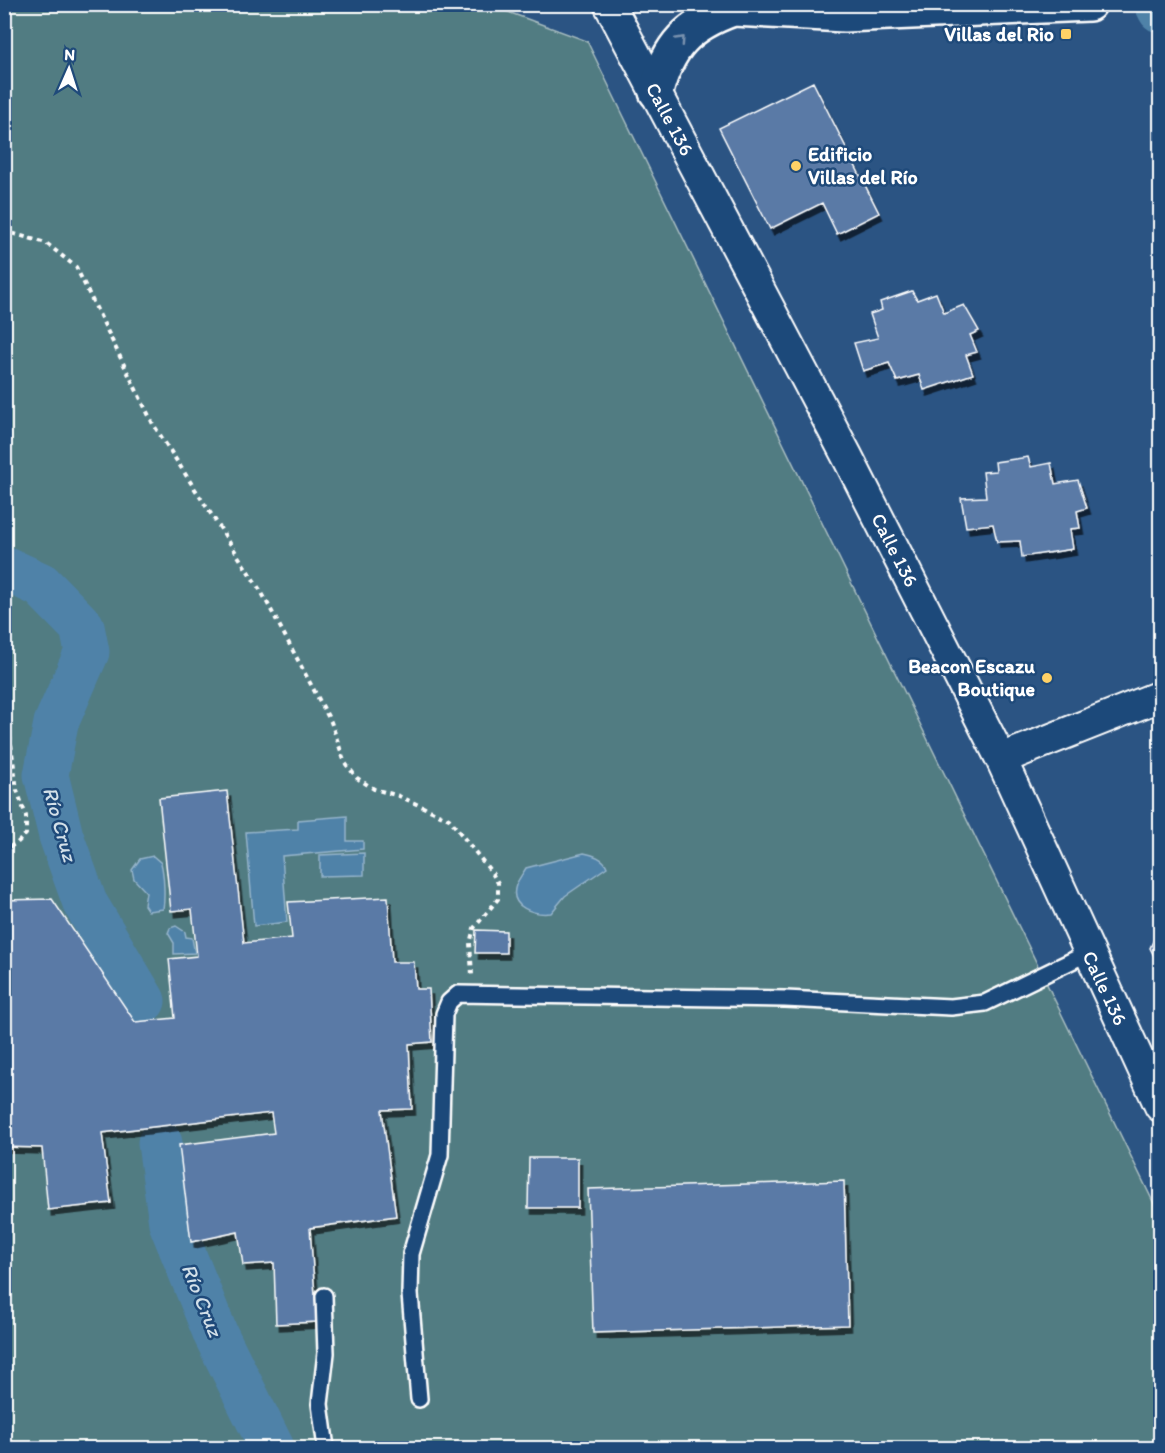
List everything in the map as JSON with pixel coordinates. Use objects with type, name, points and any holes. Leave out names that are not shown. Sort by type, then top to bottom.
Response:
[{"type":"main road","points":[[656,92],[662,69],[674,48],[690,30],[710,17],[720,7],[879,14],[1089,4]]},
{"type":"street","name":"Calle 136","points":[[609,4],[841,445],[1001,759],[1088,954],[1161,1106]]},
{"type":"street","points":[[1001,759],[1161,696]]},
{"type":"lane","points":[[419,1399],[410,1294],[411,1254],[440,1155],[444,1014],[449,1002],[458,994],[784,999],[951,1007],[985,1003],[1088,954]]},
{"type":"lane","points":[[324,1296],[326,1353],[320,1404],[326,1449]]},
{"type":"path","points":[[4,231],[46,243],[76,267],[153,424],[267,603],[331,722],[345,763],[357,778],[374,789],[399,796],[449,819],[492,873],[498,883],[498,899],[474,928],[470,943],[474,994]]},
{"type":"path","points":[[4,691],[17,790],[26,816],[26,834],[17,843],[4,850]]},
{"type":"green space","points":[[5,5],[489,5],[587,41],[1160,1216],[1160,1448],[5,1448]]},
{"type":"water","points":[[347,816],[347,841],[363,841],[363,849],[282,856],[287,922],[254,926],[246,832],[298,829],[298,820]]},
{"type":"water","points":[[364,853],[364,875],[320,876],[320,855]]},
{"type":"water","points":[[584,853],[601,859],[607,867],[565,896],[551,913],[538,913],[519,904],[515,893],[517,883],[526,868]]},
{"type":"water","points":[[153,856],[161,863],[164,904],[163,909],[148,911],[144,905],[146,892],[134,879],[132,870],[140,859]]},
{"type":"water","points":[[176,926],[185,932],[186,937],[192,938],[195,953],[174,954],[174,943],[168,933],[170,928]]},
{"type":"building","name":"Edificio Villas del Río","points":[[813,82],[879,213],[837,234],[822,203],[770,229],[719,128]]},
{"type":"building","points":[[912,291],[917,300],[936,293],[944,313],[964,305],[979,331],[970,335],[977,352],[966,355],[973,374],[924,390],[919,375],[897,381],[889,363],[863,371],[854,343],[878,338],[870,314],[882,310],[880,302]]},
{"type":"building","points":[[1028,457],[1031,467],[1051,463],[1055,484],[1078,480],[1087,508],[1077,511],[1080,528],[1070,529],[1073,549],[1022,557],[1020,541],[997,542],[993,524],[966,527],[961,498],[986,497],[983,472],[996,471],[995,462]]},
{"type":"building","points":[[227,791],[244,943],[292,938],[288,902],[388,897],[392,962],[414,962],[416,989],[429,989],[432,1042],[409,1044],[412,1109],[382,1110],[396,1216],[310,1228],[317,1322],[276,1324],[274,1263],[243,1265],[238,1232],[191,1242],[179,1145],[274,1133],[271,1113],[102,1133],[111,1203],[48,1210],[42,1148],[4,1147],[4,900],[52,899],[135,1022],[175,1018],[169,959],[197,956],[192,909],[171,911],[159,798]]},
{"type":"building","points":[[1160,926],[1160,968],[1150,948]]},
{"type":"building","points":[[476,930],[506,931],[506,953],[475,953]]},
{"type":"building","points":[[529,1158],[578,1158],[578,1208],[528,1208]]},
{"type":"building","points":[[844,1181],[848,1325],[593,1333],[588,1189]]},
{"type":"waterway","points":[[1157,4],[1160,10]]},
{"type":"waterway","name":"Río Cruz","points":[[4,568],[41,585],[82,627],[87,652],[56,723],[46,775],[61,836],[85,903],[143,1001]]},
{"type":"waterway","name":"Río Cruz","points":[[160,1143],[171,1223],[216,1335],[272,1448]]},
{"type":"place","name":"Villas del Rio","points":[[1066,34]]},
{"type":"place","name":"Edificio Villas del Río","points":[[796,166]]},
{"type":"place","name":"Beacon Escazu Boutique","points":[[1047,678]]}]
